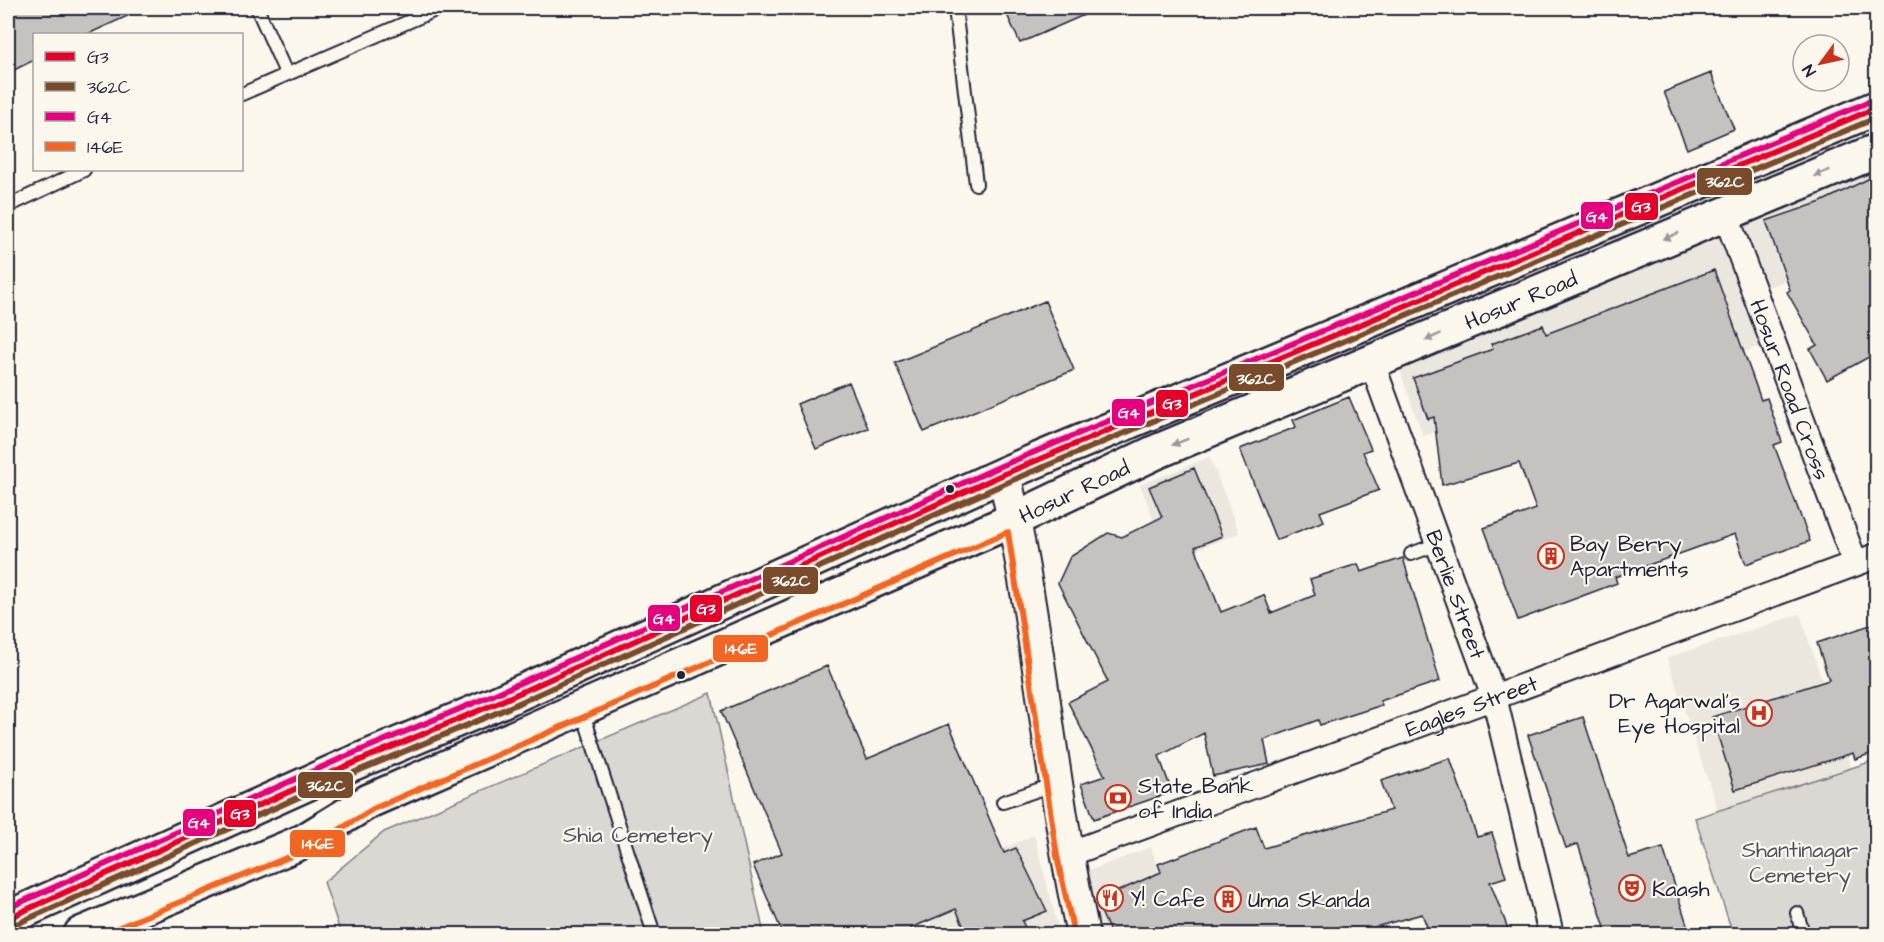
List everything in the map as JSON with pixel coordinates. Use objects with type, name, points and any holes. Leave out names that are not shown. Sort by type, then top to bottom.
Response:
[{"type":"main road","name":"Hosur Road","points":[[8,918],[324,776],[497,703],[1004,474],[1876,108]]},
{"type":"main road","name":"Hosur Road","points":[[81,934],[304,841],[369,801],[582,710],[1015,519],[1156,452],[1876,151]]},
{"type":"street","name":"Hosur Road Cross","points":[[1725,213],[1866,560]]},
{"type":"street","name":"Berlie Street","points":[[1372,363],[1494,697],[1551,934]]},
{"type":"street","points":[[1004,474],[1015,519],[1066,855],[1083,934]]},
{"type":"street","name":"Eagles Street","points":[[1066,855],[1866,560]]},
{"type":"lane","points":[[256,8],[286,73]]},
{"type":"lane","points":[[243,94],[440,8]]},
{"type":"lane","points":[[955,8],[976,184]]},
{"type":"lane","points":[[8,206],[82,171]]},
{"type":"lane","points":[[1411,554],[1438,544]]},
{"type":"lane","points":[[582,710],[654,934]]},
{"type":"lane","points":[[1003,802],[1056,784]]},
{"type":"lane","points":[[1797,913],[1803,934]]},
{"type":"shaded area","points":[[1876,171],[1876,300],[1858,255],[1743,296],[1761,346],[1664,380],[1573,378],[1423,436],[1397,363]]},
{"type":"shaded area","points":[[1210,457],[1239,533],[1170,560],[1140,485]]},
{"type":"shaded area","name":"Dr Agarwal's Eye Hospital","points":[[1800,614],[1851,768],[1718,811],[1667,658]]},
{"type":"shaded area","points":[[1034,835],[1060,934],[936,934],[915,887]]},
{"type":"shaded area","points":[[1151,847],[1180,934],[1094,934],[1080,874]]},
{"type":"green space","name":"Shia Cemetery","points":[[711,693],[764,934],[341,934],[324,882],[384,832]]},
{"type":"green space","name":"Shantinagar Cemetery","points":[[1876,760],[1876,934],[1733,934],[1695,818]]},
{"type":"building","points":[[8,8],[145,8],[90,33],[33,33],[33,60],[8,73]]},
{"type":"building","points":[[1004,8],[1100,8],[1020,43]]},
{"type":"building","points":[[1711,73],[1734,129],[1687,149],[1664,92]]},
{"type":"building","points":[[1876,175],[1876,353],[1827,380],[1810,349],[1817,345],[1787,292],[1790,290],[1766,221],[1821,202]]},
{"type":"building","points":[[1714,270],[1761,400],[1767,398],[1782,442],[1774,445],[1810,541],[1746,564],[1735,534],[1615,577],[1617,583],[1518,620],[1484,528],[1536,509],[1519,463],[1442,485],[1434,417],[1428,419],[1413,378],[1493,349],[1491,344],[1543,325],[1546,334]]},
{"type":"building","points":[[1045,301],[1074,370],[924,432],[895,363]]},
{"type":"building","points":[[849,382],[868,428],[816,449],[797,404]]},
{"type":"building","points":[[1349,397],[1371,449],[1363,452],[1379,490],[1320,512],[1324,521],[1276,540],[1240,449],[1296,427],[1293,420]]},
{"type":"building","points":[[1194,468],[1222,536],[1195,547],[1221,612],[1264,595],[1271,613],[1315,595],[1310,579],[1358,564],[1361,572],[1403,558],[1440,681],[1380,701],[1382,705],[1320,725],[1318,720],[1264,740],[1269,764],[1213,776],[1204,733],[1159,756],[1172,792],[1094,819],[1081,784],[1105,776],[1068,702],[1108,682],[1058,583],[1070,557],[1108,533],[1122,537],[1162,517],[1149,487]]},
{"type":"building","points":[[1876,623],[1876,752],[1855,759],[1853,753],[1735,790],[1712,717],[1829,680],[1817,643]]},
{"type":"building","points":[[827,666],[867,759],[949,724],[1004,853],[1016,848],[1047,911],[1022,921],[1028,934],[967,934],[956,909],[911,928],[914,934],[783,934],[753,865],[782,853],[721,711]]},
{"type":"building","points":[[1583,717],[1629,858],[1663,848],[1690,934],[1607,934],[1578,844],[1566,848],[1528,735]]},
{"type":"building","points":[[1450,758],[1477,837],[1492,833],[1506,877],[1490,882],[1510,934],[1430,934],[1422,914],[1350,934],[1111,934],[1096,901],[1161,872],[1158,864],[1256,827],[1264,848],[1391,810],[1381,781]]},
{"type":"transit line","name":"G4","points":[[8,908],[340,759],[493,695],[1001,466],[1873,100]]},
{"type":"transit line","name":"G3","points":[[8,918],[344,767],[497,703],[1004,474],[1876,108]]},
{"type":"transit line","name":"362C","points":[[12,926],[348,775],[501,711],[1008,482],[1876,118]]},
{"type":"transit line","name":"146E","points":[[103,934],[308,849],[373,809],[1008,532],[1057,856],[1074,934]]},
{"type":"place","name":"Bay Berry Apartments","points":[[1551,556]]},
{"type":"place","name":"Dr Agarwal's Eye Hospital","points":[[1759,713]]},
{"type":"place","name":"State Bank of India","points":[[1118,798]]},
{"type":"place","name":"Kaash","points":[[1632,888]]},
{"type":"place","name":"Y! Cafe","points":[[1110,898]]},
{"type":"place","name":"Uma Skanda","points":[[1228,899]]}]
